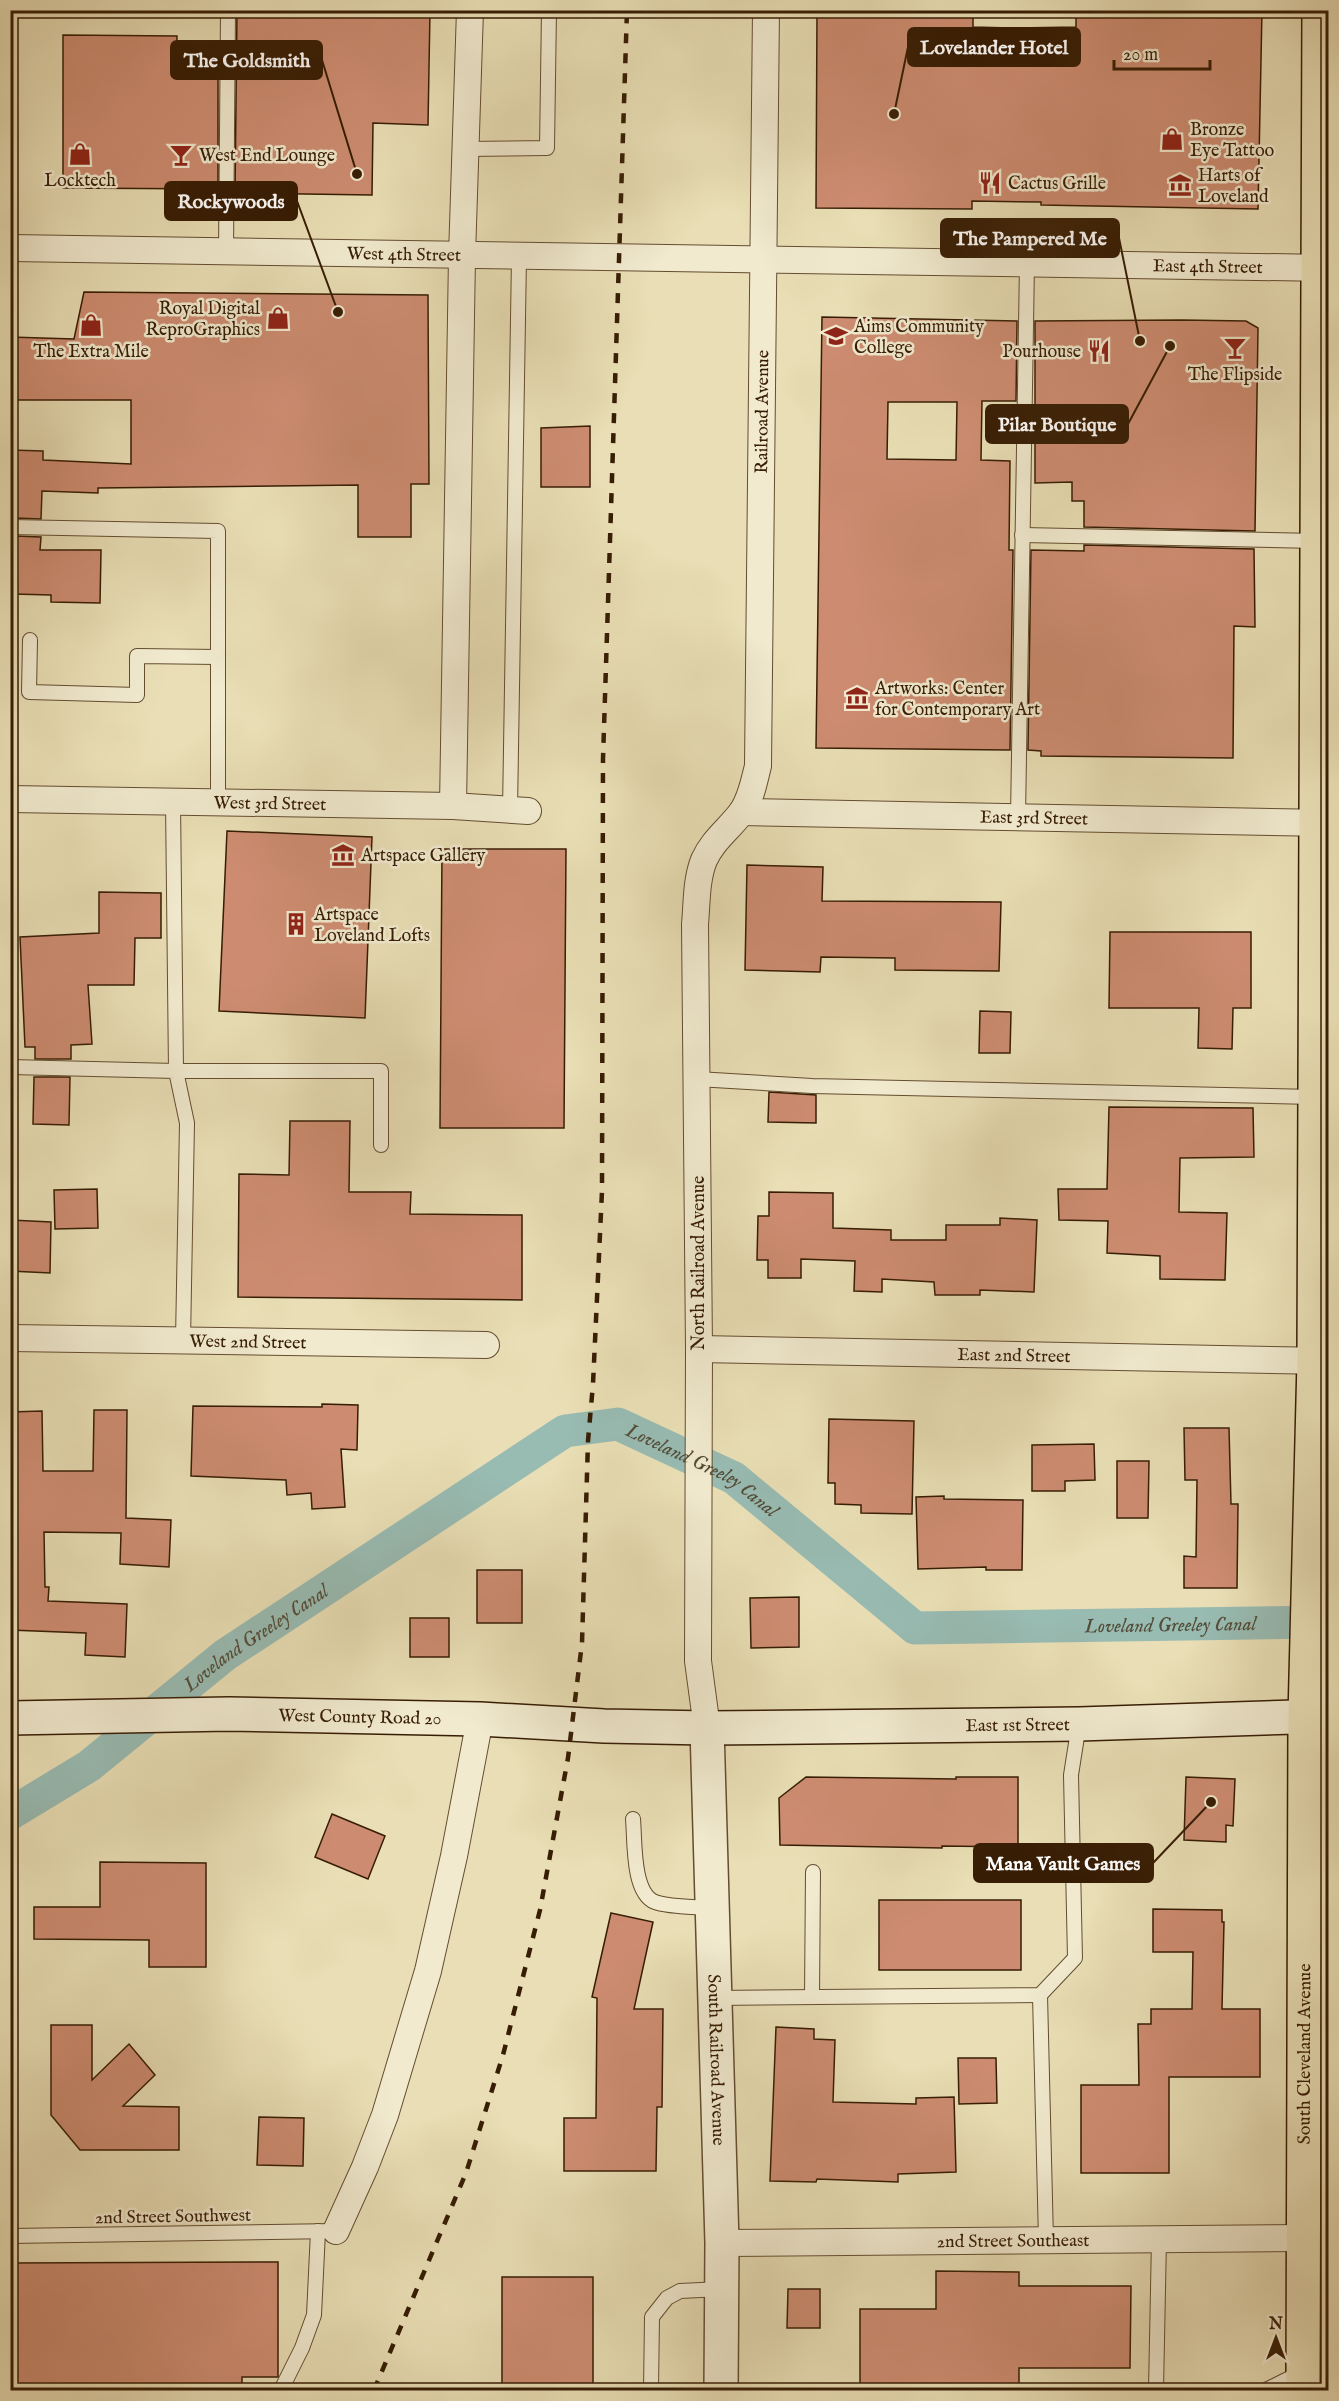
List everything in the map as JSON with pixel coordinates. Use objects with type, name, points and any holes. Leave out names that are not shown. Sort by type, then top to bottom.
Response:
[{"type":"highway","name":"South Cleveland Avenue","points":[[1303,2381],[1304,2238],[1317,1716],[1306,1650],[1321,1361],[1314,1097],[1322,823],[1323,268],[1319,10]]},
{"type":"main road","name":"West County Road 20","points":[[25,1718],[229,1714],[480,1719],[604,1726],[707,1728]]},
{"type":"main road","name":"East 1st Street","points":[[707,1728],[1079,1724],[1317,1716]]},
{"type":"main road","name":"South Railroad Avenue","points":[[707,1728],[722,2243],[722,2391]]},
{"type":"street","points":[[453,806],[462,256],[470,10]]},
{"type":"street","name":"Railroad Avenue","points":[[742,812],[751,793],[758,766],[766,10]]},
{"type":"street","name":"West 4th Street","points":[[10,248],[763,261]]},
{"type":"street","name":"East 4th Street","points":[[763,261],[1323,268]]},
{"type":"street","name":"West 3rd Street","points":[[10,799],[453,806],[519,810]]},
{"type":"street","name":"East 3rd Street","points":[[742,812],[1322,823]]},
{"type":"street","name":"North Railroad Avenue","points":[[707,1728],[698,1661],[699,1349],[695,924],[699,875],[705,858],[717,838],[742,812]]},
{"type":"street","name":"West 2nd Street","points":[[10,1338],[486,1345]]},
{"type":"street","name":"East 2nd Street","points":[[699,1349],[1321,1361]]},
{"type":"street","points":[[327,2231],[365,2167],[385,2115],[428,1971],[454,1856],[480,1719]]},
{"type":"street","name":"2nd Street Southeast","points":[[722,2243],[1304,2238]]},
{"type":"lane","points":[[226,252],[228,10]]},
{"type":"lane","points":[[465,149],[547,148],[549,10]]},
{"type":"lane","points":[[519,257],[519,810]]},
{"type":"lane","points":[[1018,818],[1027,264]]},
{"type":"lane","points":[[10,527],[218,531],[218,802]]},
{"type":"lane","points":[[1022,535],[1322,541]]},
{"type":"lane","points":[[30,640],[29,692],[137,694],[137,656],[218,657]]},
{"type":"lane","points":[[173,802],[176,1071],[187,1123],[183,1340]]},
{"type":"lane","points":[[10,1067],[176,1071],[381,1071],[381,1145]]},
{"type":"lane","points":[[696,1079],[812,1086],[1314,1097]]},
{"type":"lane","points":[[1046,2241],[1040,1995],[1075,1958],[1071,1775],[1079,1724]]},
{"type":"lane","points":[[633,1819],[641,1889],[654,1902],[712,1908]]},
{"type":"lane","points":[[812,1997],[813,1872]]},
{"type":"lane","points":[[714,1998],[1040,1995]]},
{"type":"lane","points":[[281,2391],[302,2348],[314,2315],[327,2231]]},
{"type":"lane","name":"2nd Street Southwest","points":[[10,2236],[327,2231]]},
{"type":"lane","points":[[1156,2391],[1159,2240]]},
{"type":"lane","points":[[651,2391],[652,2317],[667,2298],[680,2291],[722,2289]]},
{"type":"lane","points":[[1266,2391],[1303,2381]]},
{"type":"building","points":[[237,10],[430,10],[428,125],[373,123],[372,195],[235,193]]},
{"type":"building","points":[[817,10],[973,12],[973,27],[1011,28],[1076,27],[1076,10],[1262,10],[1258,209],[1041,205],[1041,202],[972,201],[972,209],[816,208]]},
{"type":"building","points":[[63,35],[177,36],[176,78],[218,78],[218,189],[63,188]]},
{"type":"building","points":[[84,292],[428,295],[429,484],[411,484],[411,537],[358,537],[358,485],[98,488],[98,493],[42,491],[41,519],[15,518],[15,504],[10,504],[10,450],[43,451],[43,460],[131,464],[131,400],[10,400],[10,337],[74,339]]},
{"type":"building","points":[[822,317],[1017,321],[1016,401],[982,401],[981,460],[1010,461],[1009,550],[1013,550],[1010,750],[816,748]],"holes":[[[888,402],[957,402],[956,460],[887,459]]]},
{"type":"building","points":[[1035,321],[1246,321],[1258,328],[1255,531],[1084,527],[1084,501],[1072,501],[1072,482],[1035,483]]},
{"type":"building","points":[[590,426],[590,487],[541,487],[541,428]]},
{"type":"building","points":[[14,536],[41,537],[40,550],[101,550],[100,603],[51,602],[51,595],[13,594]]},
{"type":"building","points":[[1084,545],[1254,549],[1255,627],[1234,626],[1233,758],[1041,756],[1041,751],[1028,750],[1031,550],[1084,551]]},
{"type":"building","name":"Artspace Loveland Lofts","points":[[227,831],[372,837],[365,1018],[219,1011]]},
{"type":"building","points":[[442,849],[566,849],[564,1128],[440,1128]]},
{"type":"building","points":[[747,865],[823,867],[822,901],[1001,902],[999,971],[895,970],[895,958],[821,957],[820,972],[745,970]]},
{"type":"building","points":[[99,892],[161,893],[161,938],[135,938],[134,985],[88,985],[92,1044],[71,1045],[71,1059],[35,1059],[35,1047],[25,1047],[20,937],[99,933]]},
{"type":"building","points":[[1110,932],[1251,932],[1251,1008],[1233,1008],[1232,1049],[1198,1048],[1199,1008],[1109,1008]]},
{"type":"building","points":[[980,1011],[1011,1012],[1010,1053],[979,1053]]},
{"type":"building","points":[[34,1077],[70,1077],[69,1125],[33,1124]]},
{"type":"building","points":[[769,1092],[816,1095],[816,1123],[768,1122]]},
{"type":"building","points":[[1109,1107],[1253,1108],[1254,1157],[1180,1158],[1179,1212],[1227,1213],[1225,1280],[1160,1279],[1160,1256],[1107,1253],[1108,1221],[1059,1220],[1058,1189],[1107,1189]]},
{"type":"building","points":[[290,1121],[350,1121],[349,1192],[411,1192],[410,1214],[522,1215],[522,1300],[238,1297],[239,1174],[289,1175]]},
{"type":"building","points":[[97,1189],[98,1228],[55,1229],[54,1190]]},
{"type":"building","points":[[769,1192],[833,1193],[833,1228],[891,1230],[891,1240],[946,1240],[946,1225],[1000,1225],[1000,1218],[1037,1220],[1034,1292],[980,1290],[980,1295],[935,1295],[934,1282],[882,1279],[882,1292],[854,1291],[855,1261],[801,1259],[801,1278],[768,1278],[768,1260],[757,1260],[758,1216],[769,1216]]},
{"type":"building","points":[[10,1220],[51,1222],[50,1273],[10,1271]]},
{"type":"building","points":[[322,1404],[358,1405],[357,1450],[341,1449],[345,1507],[312,1509],[311,1493],[287,1495],[286,1480],[191,1476],[193,1406],[322,1407]]},
{"type":"building","points":[[94,1410],[127,1410],[126,1518],[171,1520],[169,1567],[120,1564],[121,1533],[44,1532],[45,1587],[49,1587],[48,1601],[127,1604],[125,1657],[85,1655],[86,1633],[10,1630],[10,1412],[42,1411],[43,1471],[93,1471]]},
{"type":"building","points":[[829,1419],[914,1421],[912,1514],[861,1513],[861,1505],[835,1504],[835,1483],[828,1483]]},
{"type":"building","points":[[1184,1428],[1229,1428],[1231,1504],[1238,1504],[1237,1588],[1184,1588],[1184,1556],[1196,1557],[1197,1480],[1185,1480]]},
{"type":"building","points":[[1094,1444],[1095,1480],[1065,1481],[1065,1491],[1032,1491],[1032,1445]]},
{"type":"building","points":[[1117,1461],[1149,1461],[1148,1518],[1117,1518]]},
{"type":"building","points":[[944,1496],[944,1499],[1023,1500],[1022,1570],[986,1570],[986,1567],[918,1569],[916,1497]]},
{"type":"building","points":[[477,1570],[522,1570],[522,1623],[477,1623]]},
{"type":"building","points":[[799,1597],[799,1647],[751,1648],[750,1598]]},
{"type":"building","points":[[410,1618],[449,1618],[449,1657],[410,1657]]},
{"type":"building","points":[[806,1777],[956,1779],[956,1777],[1018,1777],[1018,1847],[780,1845],[779,1798]]},
{"type":"building","points":[[1186,1777],[1235,1779],[1233,1826],[1226,1825],[1226,1842],[1184,1840]]},
{"type":"building","points":[[332,1814],[385,1836],[368,1879],[315,1857]]},
{"type":"building","points":[[100,1862],[206,1863],[206,1967],[149,1967],[149,1940],[34,1939],[34,1907],[100,1907]]},
{"type":"building","points":[[879,1900],[1021,1900],[1021,1970],[879,1970]]},
{"type":"building","points":[[1153,1909],[1222,1910],[1222,1922],[1224,1922],[1222,2009],[1260,2009],[1260,2077],[1169,2077],[1169,2173],[1081,2173],[1081,2085],[1139,2085],[1138,2024],[1151,2024],[1151,2009],[1192,2009],[1193,1952],[1153,1952]]},
{"type":"building","points":[[611,1913],[653,1922],[634,2009],[663,2009],[662,2107],[657,2107],[656,2171],[564,2171],[564,2118],[596,2118],[597,1998],[592,1997]]},
{"type":"building","points":[[51,2025],[92,2025],[92,2080],[129,2044],[155,2075],[123,2106],[179,2107],[179,2150],[80,2150],[51,2115]]},
{"type":"building","points":[[776,2027],[814,2029],[814,2039],[835,2040],[833,2102],[916,2104],[916,2098],[954,2097],[956,2172],[898,2174],[898,2182],[817,2179],[816,2182],[770,2181]]},
{"type":"building","points":[[958,2058],[996,2058],[997,2103],[959,2104]]},
{"type":"building","points":[[259,2117],[304,2118],[303,2166],[257,2165]]},
{"type":"building","points":[[278,2262],[278,2377],[242,2377],[242,2391],[11,2391],[10,2263]]},
{"type":"building","points":[[936,2271],[1019,2272],[1019,2286],[1131,2286],[1130,2368],[1019,2368],[1019,2389],[860,2389],[860,2309],[936,2309]]},
{"type":"building","points":[[502,2277],[593,2277],[593,2391],[502,2391]]},
{"type":"building","points":[[788,2289],[820,2289],[820,2328],[787,2328]]},
{"type":"waterway","name":"Loveland Greeley Canal","points":[[10,1814],[89,1766],[225,1655],[565,1431],[618,1424],[734,1478],[915,1628],[1328,1622]]},
{"type":"railway","points":[[374,2390],[466,2173],[503,2055],[540,1910],[568,1758],[582,1643],[588,1441],[593,1384],[602,1191],[603,759],[627,10]]},
{"type":"place","name":"Lovelander Hotel","points":[[894,114]]},
{"type":"place","name":"Bronze Eye Tattoo","points":[[1172,139]]},
{"type":"place","name":"Locktech","points":[[80,154]]},
{"type":"place","name":"West End Lounge","points":[[181,155]]},
{"type":"place","name":"The Goldsmith","points":[[357,174]]},
{"type":"place","name":"Cactus Grille","points":[[990,183]]},
{"type":"place","name":"Harts of Loveland","points":[[1180,185]]},
{"type":"place","name":"Rockywoods","points":[[338,312]]},
{"type":"place","name":"Royal Digital ReproGraphics","points":[[278,318]]},
{"type":"place","name":"The Extra Mile","points":[[91,325]]},
{"type":"place","name":"Aims Community College","points":[[836,336]]},
{"type":"place","name":"The Pampered Me","points":[[1140,341]]},
{"type":"place","name":"Pilar Boutique","points":[[1170,346]]},
{"type":"place","name":"The Flipside","points":[[1235,348]]},
{"type":"place","name":"Pourhouse","points":[[1099,351]]},
{"type":"place","name":"Artworks: Center for Contemporary Art","points":[[857,698]]},
{"type":"place","name":"Artspace Gallery","points":[[343,855]]},
{"type":"place","name":"Artspace Loveland Lofts","points":[[296,924]]},
{"type":"place","name":"Mana Vault Games","points":[[1211,1802]]}]
